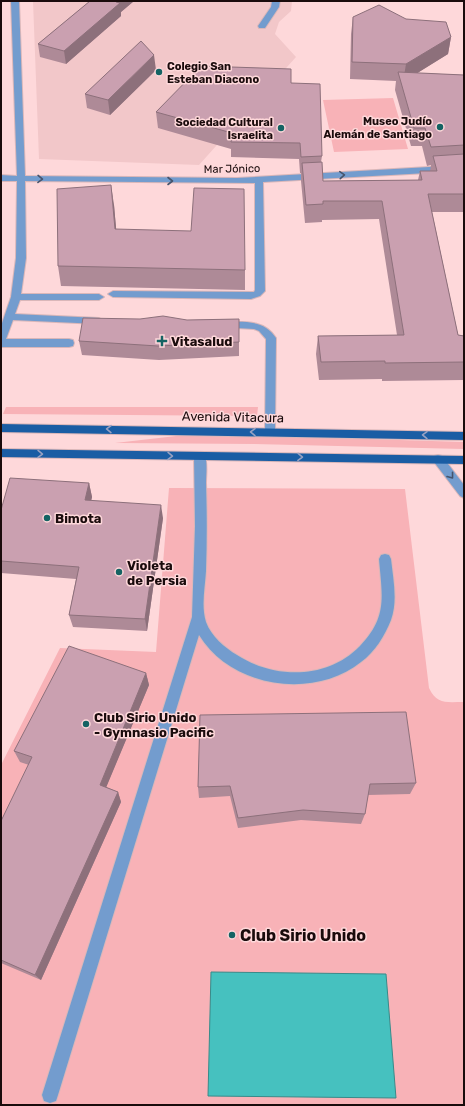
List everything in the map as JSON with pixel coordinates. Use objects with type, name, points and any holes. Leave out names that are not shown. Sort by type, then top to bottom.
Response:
[{"type":"main road","name":"Avenida Vitacura","points":[[1,428],[464,436]]},
{"type":"main road","points":[[1,453],[464,460]]},
{"type":"street","points":[[1,340],[16,297],[22,258],[15,1]]},
{"type":"street","points":[[262,26],[275,8],[276,1]]},
{"type":"street","name":"Mar Jónico","points":[[1,178],[237,181],[464,168]]},
{"type":"street","points":[[113,294],[251,296],[258,294],[260,291],[259,180]]},
{"type":"street","points":[[16,297],[99,297]]},
{"type":"street","points":[[10,317],[112,322]]},
{"type":"street","points":[[215,325],[255,326],[263,329],[271,338],[270,432]]},
{"type":"street","points":[[1,343],[69,343]]},
{"type":"street","points":[[50,1095],[198,619],[201,530],[200,456]]},
{"type":"street","points":[[438,459],[464,493]]},
{"type":"street","points":[[198,619],[218,650],[235,663],[255,674],[274,678],[296,680],[333,672],[359,657],[376,636],[386,618],[387,604],[385,559]]},
{"type":"shaded area","name":"Colegio San Esteban Diacono","points":[[33,1],[292,1],[291,11],[279,22],[275,34],[296,57],[199,165],[39,159]]},
{"type":"shaded area","points":[[393,98],[408,149],[334,152],[323,100]]},
{"type":"shaded area","points":[[6,407],[258,407],[257,416],[3,414]]},
{"type":"shaded area","points":[[185,435],[464,442],[464,449],[254,444],[115,443]]},
{"type":"shaded area","name":"Club Sirio Unido","points":[[169,488],[405,489],[429,688],[439,700],[448,702],[464,702],[464,1105],[1,1105],[1,765],[60,648],[156,652]]},
{"type":"water","points":[[211,972],[386,974],[396,1098],[208,1096]]},
{"type":"building","points":[[90,1],[117,1],[116,2],[120,3],[64,51],[38,44]]},
{"type":"building","points":[[379,5],[406,19],[446,22],[451,37],[406,64],[352,62],[353,17]]},
{"type":"building","points":[[141,41],[154,55],[108,100],[85,94]]},
{"type":"building","points":[[201,66],[291,69],[291,83],[320,84],[322,156],[301,157],[300,143],[231,142],[232,133],[156,112]]},
{"type":"building","name":"Museo Judío Alemán de Santiago","points":[[398,72],[464,75],[464,145],[431,147],[425,128],[414,128]]},
{"type":"building","points":[[464,154],[464,194],[428,194],[458,335],[464,336],[464,362],[321,362],[318,336],[404,335],[382,201],[323,201],[323,204],[306,205],[302,163],[322,162],[323,181],[422,180],[420,171],[437,171],[433,156]]},
{"type":"building","points":[[111,185],[115,229],[191,231],[194,188],[244,189],[245,270],[58,266],[57,189]]},
{"type":"building","points":[[163,316],[187,320],[239,319],[239,342],[158,346],[79,341],[83,318],[140,319]]},
{"type":"building","points":[[10,478],[89,483],[85,500],[161,505],[145,619],[69,615],[79,567],[1,561],[1,510]]},
{"type":"building","points":[[69,646],[146,673],[100,785],[118,792],[35,975],[1,960],[1,821],[32,757],[14,751]]},
{"type":"building","points":[[406,712],[416,783],[370,784],[365,814],[303,810],[238,818],[230,786],[198,787],[200,715]]},
{"type":"place","name":"Colegio San Esteban Diacono","points":[[159,72]]},
{"type":"place","name":"Museo Judío Alemán de Santiago","points":[[440,127]]},
{"type":"place","name":"Sociedad Cultural Israelita","points":[[281,128]]},
{"type":"place","name":"Vitasalud","points":[[162,341]]},
{"type":"place","name":"Bimota","points":[[47,518]]},
{"type":"place","name":"Violeta de Persia","points":[[119,572]]},
{"type":"place","name":"Club Sirio Unido - Gymnasio Pacific","points":[[86,724]]},
{"type":"place","name":"Club Sirio Unido","points":[[232,935]]}]
